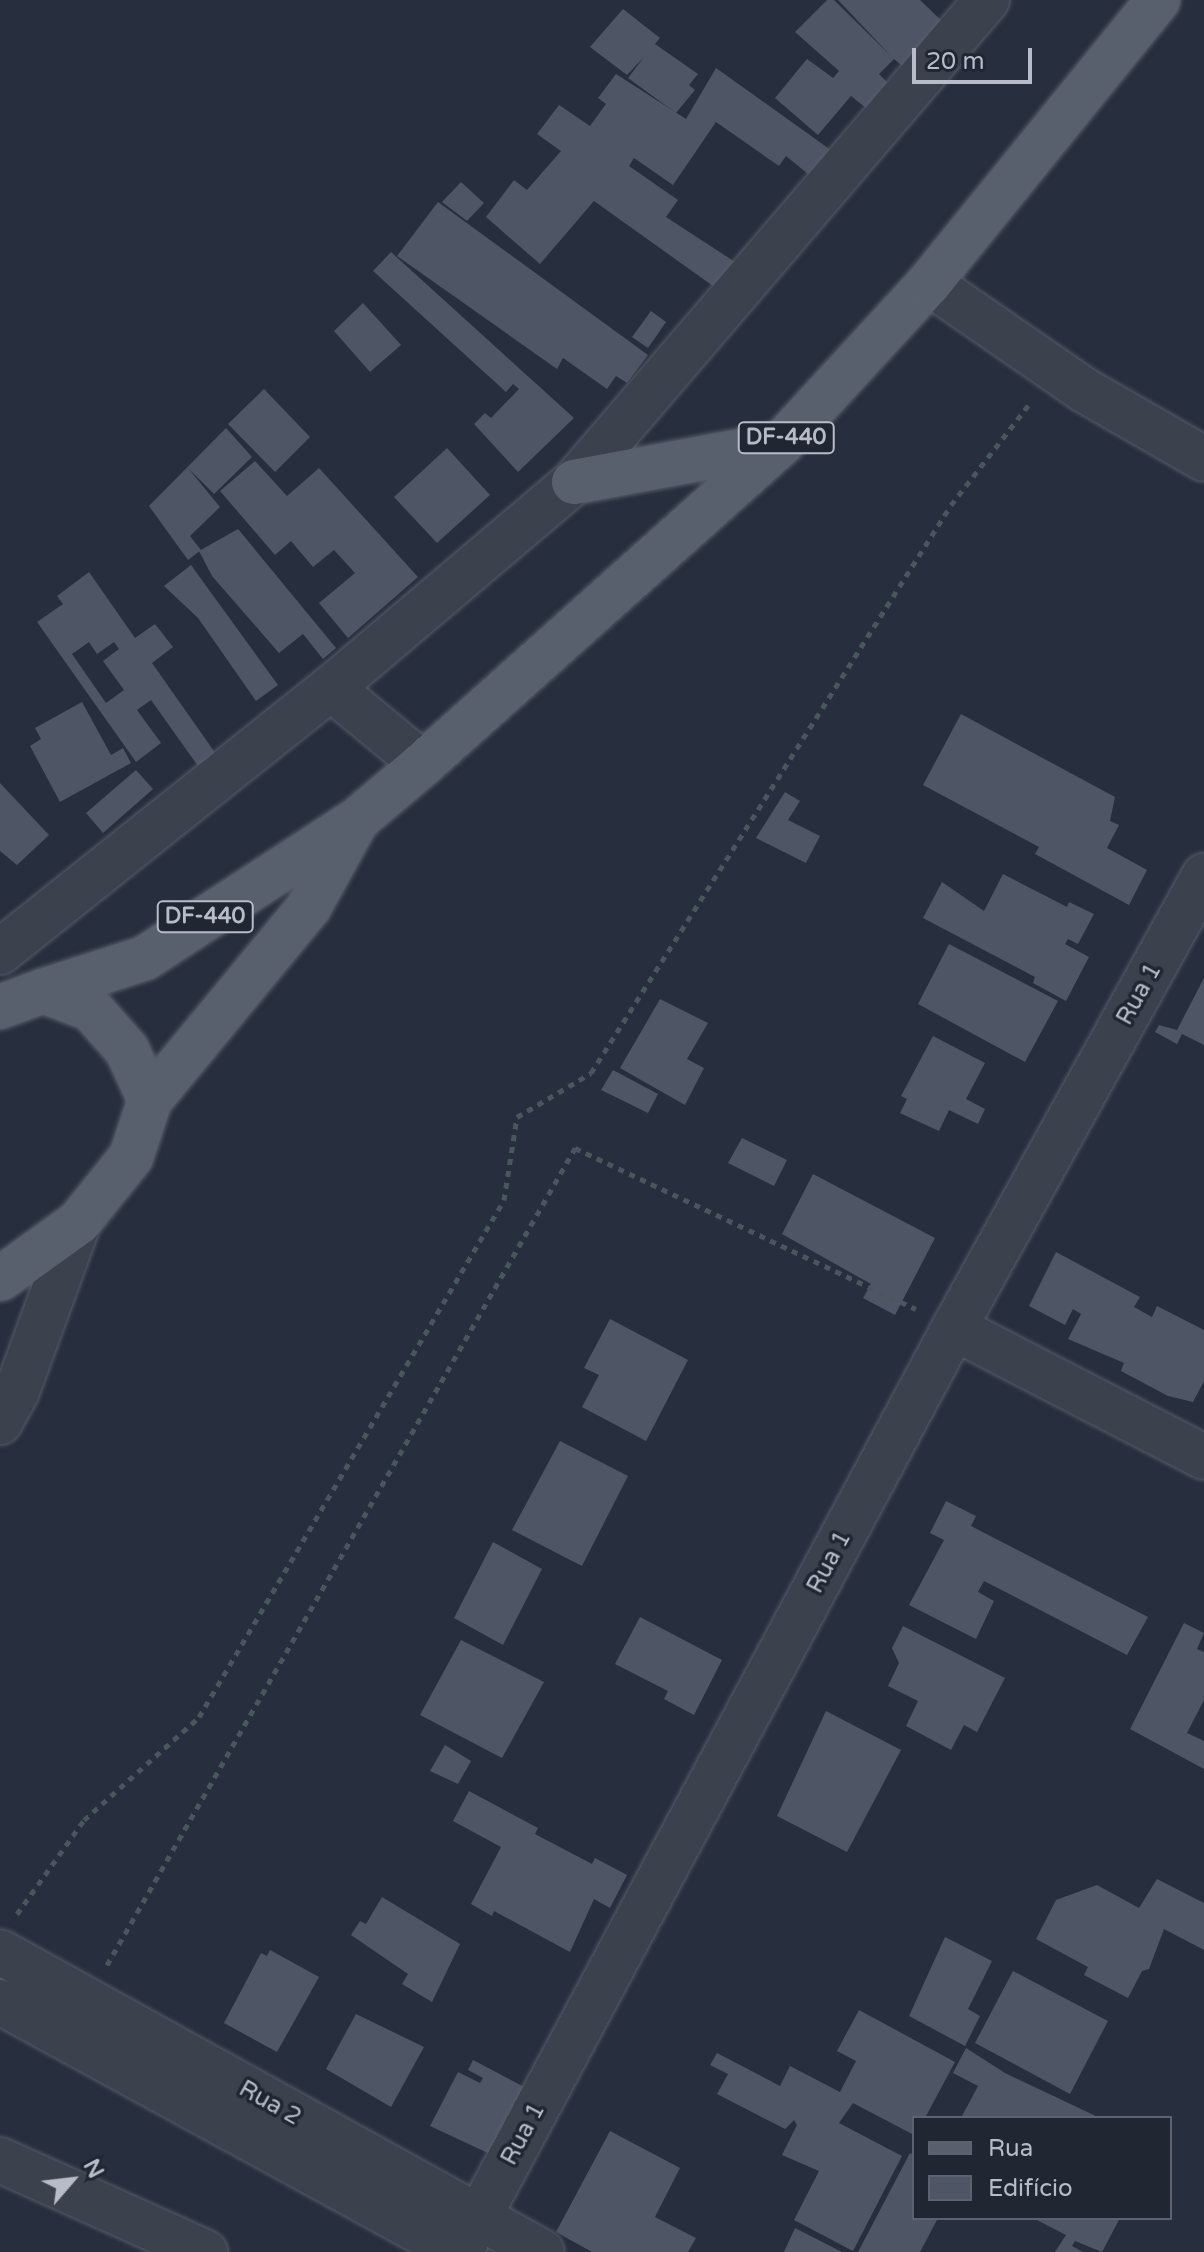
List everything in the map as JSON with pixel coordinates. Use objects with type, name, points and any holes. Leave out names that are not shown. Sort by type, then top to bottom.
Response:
[{"type":"main road","name":"DF-440","points":[[43,991],[145,958],[357,820],[423,764],[781,444],[929,283],[1158,0]]},
{"type":"main road","points":[[574,482],[781,444]]},
{"type":"main road","name":"DF-440","points":[[150,1100],[309,907],[357,820]]},
{"type":"main road","points":[[0,1007],[43,991],[91,1009],[127,1050],[150,1100],[131,1157],[79,1222],[0,1279]]},
{"type":"street","points":[[0,952],[331,688],[574,482],[987,0]]},
{"type":"street","points":[[929,283],[1055,371],[1204,459]]},
{"type":"street","points":[[331,688],[423,764]]},
{"type":"street","name":"Rua 1","points":[[466,2241],[954,1328],[1204,876]]},
{"type":"street","points":[[0,1422],[17,1391],[79,1222]]},
{"type":"street","points":[[954,1328],[1204,1457]]},
{"type":"street","name":"Rua 2","points":[[4,1939],[86,2001],[157,2064]]},
{"type":"street","name":"Rua 2","points":[[0,2002],[157,2064],[466,2241],[542,2252]]},
{"type":"street","points":[[0,2160],[205,2252]]},
{"type":"path","points":[[4,1939],[84,1820],[199,1717],[504,1200],[517,1117],[591,1073],[951,505],[1055,371]]},
{"type":"path","points":[[86,2001],[575,1148],[954,1328]]},
{"type":"building","points":[[827,0],[834,0],[891,56],[838,0],[920,0],[947,26],[908,71],[894,59],[879,74],[893,88],[871,112],[851,96],[818,135],[775,98],[807,59],[833,78],[839,71],[795,32]]},
{"type":"building","points":[[623,9],[660,38],[655,44],[698,74],[689,85],[695,90],[676,113],[628,78],[644,57],[627,75],[590,47]]},
{"type":"building","points":[[716,68],[835,153],[813,178],[786,156],[779,166],[716,122],[673,185],[634,158],[629,166],[678,200],[666,217],[735,262],[713,286],[594,201],[540,264],[486,217],[514,180],[527,190],[561,151],[537,134],[559,105],[590,126],[606,104],[598,98],[616,74],[686,119]]},
{"type":"building","points":[[461,182],[484,203],[467,221],[442,202]]},
{"type":"building","points":[[438,202],[648,355],[627,383],[616,376],[607,389],[563,358],[557,369],[397,256]]},
{"type":"building","points":[[391,252],[574,418],[518,472],[474,424],[485,413],[491,418],[519,389],[513,384],[506,392],[373,271]]},
{"type":"building","points":[[363,303],[401,345],[370,372],[334,331]]},
{"type":"building","points":[[651,311],[666,322],[648,348],[632,337]]},
{"type":"building","points":[[264,389],[310,437],[275,472],[228,424]]},
{"type":"building","points":[[226,428],[252,457],[214,494],[188,468],[220,507],[190,536],[201,550],[188,560],[149,506]]},
{"type":"building","points":[[447,448],[490,495],[437,543],[394,497]]},
{"type":"building","points":[[255,461],[287,496],[319,468],[418,577],[348,638],[319,603],[355,573],[334,550],[313,567],[291,541],[275,555],[220,491]]},
{"type":"building","points":[[238,529],[336,648],[323,659],[303,634],[279,653],[212,576],[199,551]]},
{"type":"building","points":[[191,565],[278,685],[256,701],[198,618],[164,586]]},
{"type":"building","points":[[89,572],[135,638],[155,624],[173,647],[152,663],[216,754],[198,766],[151,700],[137,710],[161,743],[136,762],[37,622],[63,604],[57,596]],"holes":[[[89,642],[97,654],[114,642],[119,649],[103,661],[124,690],[106,703],[72,654]]]},
{"type":"building","points":[[82,702],[111,755],[123,748],[131,763],[60,802],[30,746],[41,739],[35,728]]},
{"type":"building","points":[[961,714],[1115,797],[1110,821],[1119,825],[1107,848],[1147,870],[1129,905],[1035,854],[1039,847],[923,785]]},
{"type":"building","points":[[136,770],[153,789],[103,833],[86,813]]},
{"type":"building","points":[[0,783],[49,835],[17,865],[0,851]]},
{"type":"building","points":[[785,792],[800,801],[788,820],[820,836],[806,863],[756,838]]},
{"type":"building","points":[[1003,874],[1067,907],[1069,902],[1094,914],[1078,944],[1068,939],[1065,944],[1089,957],[1066,1001],[1033,983],[1035,977],[923,918],[942,882],[984,911]]},
{"type":"building","points":[[949,944],[1058,1001],[1025,1062],[918,1004]]},
{"type":"building","points":[[1204,978],[1204,1045],[1182,1034],[1177,1044],[1155,1032],[1159,1025],[1177,1030]]},
{"type":"building","points":[[660,999],[708,1023],[687,1059],[704,1068],[685,1105],[620,1068]]},
{"type":"building","points":[[933,1036],[985,1063],[966,1099],[985,1109],[978,1124],[949,1110],[939,1131],[900,1113],[907,1099],[901,1096]]},
{"type":"building","points":[[613,1070],[658,1094],[648,1113],[601,1090]]},
{"type":"building","points":[[742,1138],[787,1160],[774,1186],[728,1163]]},
{"type":"building","points":[[813,1174],[935,1238],[895,1315],[863,1298],[871,1284],[782,1234]]},
{"type":"building","points":[[1056,1252],[1140,1297],[1134,1307],[1152,1317],[1157,1306],[1204,1330],[1204,1381],[1193,1402],[1168,1396],[1121,1371],[1124,1363],[1068,1339],[1081,1314],[1073,1309],[1065,1325],[1029,1306]]},
{"type":"building","points":[[610,1319],[688,1360],[646,1441],[582,1407],[599,1375],[584,1368]]},
{"type":"building","points":[[560,1441],[628,1476],[582,1566],[512,1530]]},
{"type":"building","points":[[946,1501],[976,1516],[971,1526],[1148,1617],[1127,1655],[984,1581],[978,1592],[994,1601],[976,1639],[909,1605],[944,1540],[930,1533]]},
{"type":"building","points":[[493,1542],[542,1569],[503,1645],[454,1618]]},
{"type":"building","points":[[640,1617],[722,1660],[694,1715],[664,1699],[668,1691],[615,1664]]},
{"type":"building","points":[[1184,1623],[1204,1633],[1197,1649],[1204,1652],[1204,1700],[1187,1733],[1204,1741],[1204,1769],[1130,1729]]},
{"type":"building","points":[[903,1626],[1005,1678],[977,1732],[964,1725],[951,1750],[906,1726],[918,1701],[888,1686],[899,1663],[892,1648]]},
{"type":"building","points":[[461,1640],[544,1682],[502,1758],[420,1715]]},
{"type":"building","points":[[826,1711],[901,1750],[847,1852],[777,1816]]},
{"type":"building","points":[[445,1745],[471,1761],[458,1784],[430,1771]]},
{"type":"building","points":[[469,1791],[538,1828],[535,1834],[592,1864],[595,1858],[627,1875],[610,1908],[594,1899],[570,1952],[494,1911],[492,1916],[471,1904],[501,1847],[453,1821]]},
{"type":"building","points":[[1157,1879],[1204,1903],[1204,1950],[1164,1929],[1149,1969],[1142,1971],[1128,1998],[1084,1975],[1088,1967],[1036,1939],[1056,1900],[1097,1885],[1139,1908]]},
{"type":"building","points":[[382,1897],[460,1944],[432,2002],[402,1984],[408,1974],[351,1935],[360,1921],[366,1924]]},
{"type":"building","points":[[945,1937],[992,1961],[968,2009],[980,2016],[965,2046],[909,2016]]},
{"type":"building","points":[[270,1950],[319,1977],[277,2052],[224,2023],[261,1953],[267,1956]]},
{"type":"building","points":[[1013,1971],[1108,2021],[1070,2094],[975,2043]]},
{"type":"building","points":[[859,2010],[955,2062],[926,2116],[912,2116],[912,2134],[853,2103],[839,2123],[902,2156],[853,2251],[794,2220],[819,2171],[782,2155],[797,2125],[794,2120],[785,2129],[717,2094],[728,2074],[710,2065],[717,2053],[780,2086],[790,2066],[840,2092],[856,2061],[837,2051]]},
{"type":"building","points":[[356,2014],[424,2047],[391,2107],[326,2069]]},
{"type":"building","points":[[966,2048],[1005,2073],[1096,2116],[962,2116],[978,2086],[953,2073]]},
{"type":"building","points":[[473,2060],[526,2088],[490,2154],[430,2126],[458,2072],[480,2083],[483,2078],[468,2070]]},
{"type":"building","points":[[610,2131],[680,2168],[655,2217],[696,2238],[688,2252],[592,2252],[556,2232]]},
{"type":"building","points":[[912,2154],[912,2220],[937,2220],[920,2252],[858,2252]]},
{"type":"building","points":[[1037,2220],[1119,2220],[1102,2252],[1075,2241],[1072,2246],[1083,2252],[1055,2252],[1066,2235]]},
{"type":"building","points":[[795,2228],[842,2252],[784,2252]]}]
